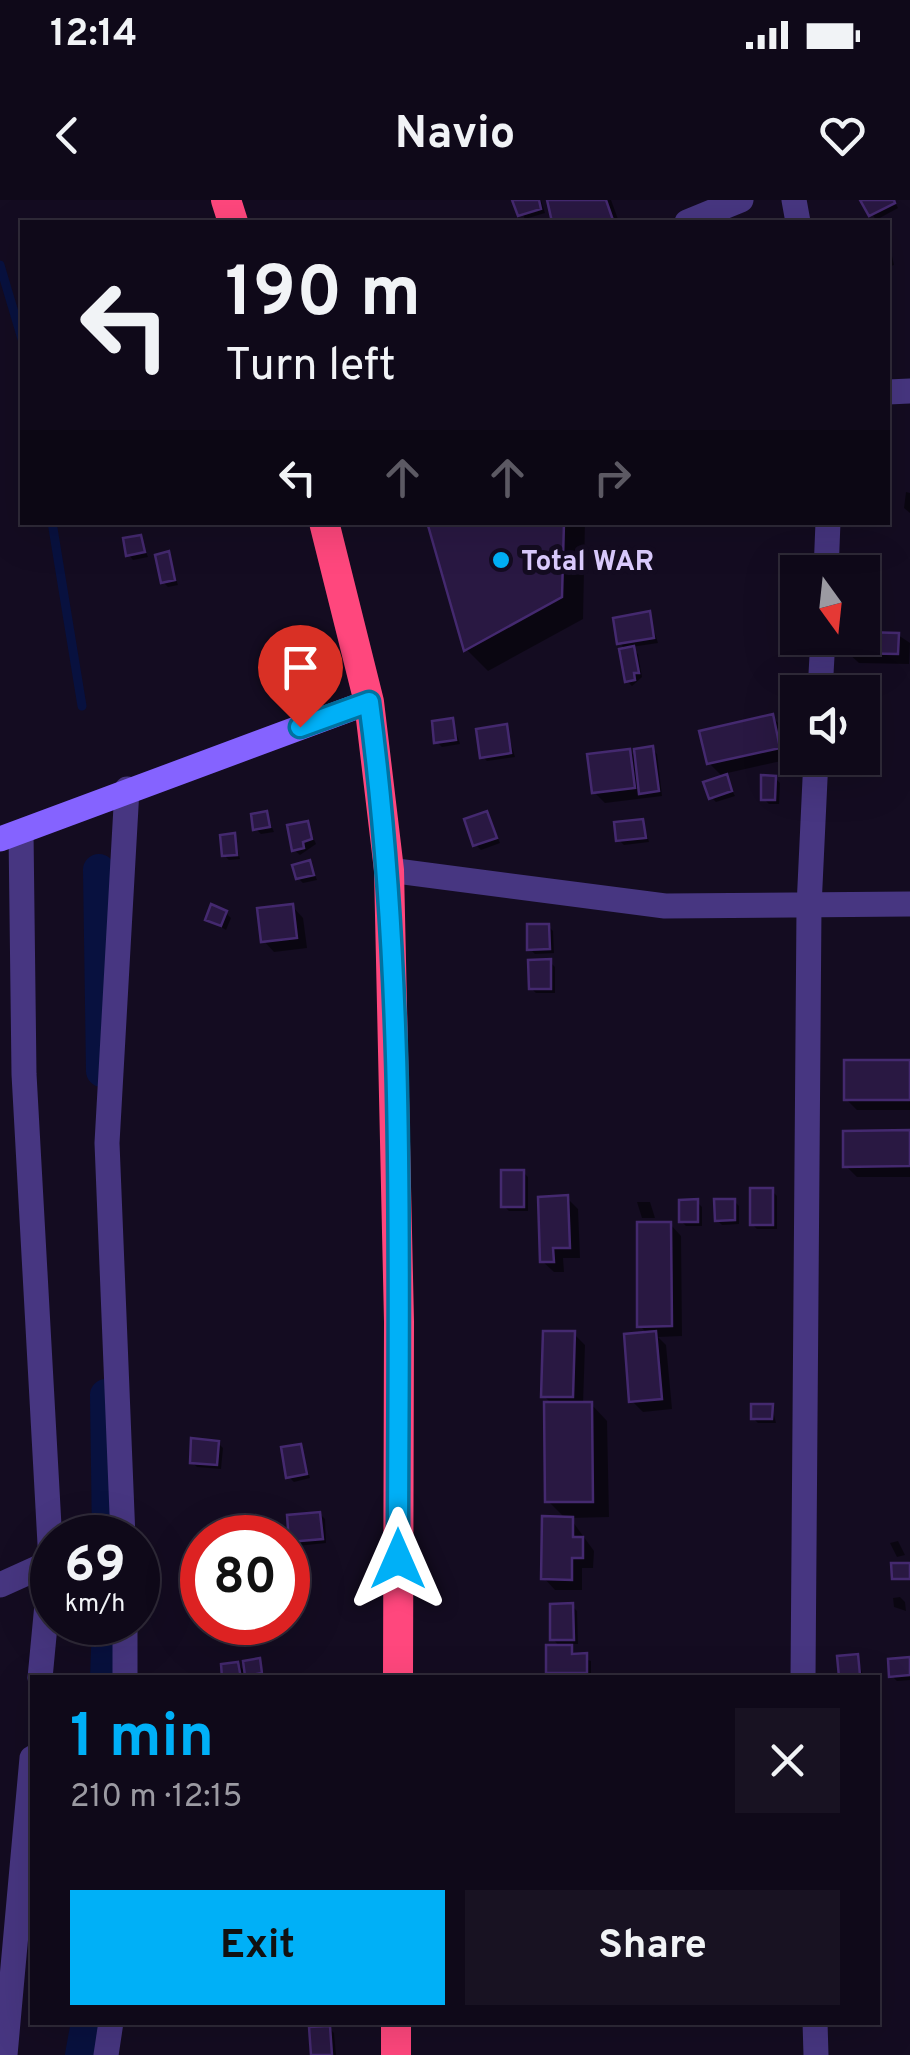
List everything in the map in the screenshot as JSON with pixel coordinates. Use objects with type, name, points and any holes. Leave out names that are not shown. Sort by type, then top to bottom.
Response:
[{"type":"highway","points":[[325,525],[369,702],[389,870],[400,1322],[398,1675]]},
{"type":"highway","points":[[396,2025],[396,2055]]},
{"type":"main road","points":[[10,835],[369,702]]},
{"type":"street","points":[[692,220],[741,200]]},
{"type":"street","points":[[827,555],[828,525]]},
{"type":"street","points":[[803,1675],[808,906],[815,775]]},
{"type":"street","points":[[122,1515],[107,1143],[127,789]]},
{"type":"street","points":[[10,835],[48,1515]]},
{"type":"street","points":[[389,870],[666,906],[910,904]]},
{"type":"street","points":[[0,1585],[30,1571]]},
{"type":"street","points":[[40,1675],[43,1645]]},
{"type":"street","points":[[125,1645],[125,1675]]},
{"type":"street","points":[[5,2055],[30,1780]]},
{"type":"street","points":[[106,2055],[111,2025]]},
{"type":"street","points":[[815,2025],[816,2055]]},
{"type":"building","points":[[512,200],[539,200],[541,209],[518,216]]},
{"type":"building","points":[[547,200],[606,200],[613,220],[552,220]]},
{"type":"building","points":[[860,200],[894,200],[895,203],[869,216]]},
{"type":"building","name":"Total WAR","points":[[428,525],[564,525],[562,597],[464,651]]},
{"type":"building","points":[[141,535],[145,552],[126,556],[123,538]]},
{"type":"building","points":[[169,551],[175,580],[161,583],[155,555]]},
{"type":"building","points":[[650,611],[654,638],[617,644],[613,618]]},
{"type":"building","points":[[880,632],[899,633],[898,654],[880,654]]},
{"type":"building","points":[[634,646],[639,673],[634,673],[635,680],[625,682],[619,649]]},
{"type":"building","points":[[773,714],[780,748],[707,764],[699,731]]},
{"type":"building","points":[[453,718],[456,740],[434,743],[432,721]]},
{"type":"building","points":[[507,724],[511,753],[480,758],[476,729]]},
{"type":"building","points":[[653,746],[659,791],[639,794],[634,749]]},
{"type":"building","points":[[630,749],[635,788],[592,793],[587,754]]},
{"type":"building","points":[[727,774],[732,791],[709,799],[703,782]]},
{"type":"building","points":[[761,775],[776,776],[775,800],[761,800]]},
{"type":"building","points":[[267,811],[270,827],[253,830],[251,814]]},
{"type":"building","points":[[487,811],[497,838],[473,846],[464,819]]},
{"type":"building","points":[[643,819],[646,838],[616,841],[614,822]]},
{"type":"building","points":[[308,821],[312,839],[303,842],[304,848],[292,851],[287,825]]},
{"type":"building","points":[[235,833],[237,855],[222,856],[220,835]]},
{"type":"building","points":[[310,860],[314,875],[296,879],[292,865]]},
{"type":"building","points":[[211,904],[227,911],[221,926],[205,920]]},
{"type":"building","points":[[293,904],[297,938],[261,942],[257,908]]},
{"type":"building","points":[[527,924],[549,924],[550,949],[527,950]]},
{"type":"building","points":[[551,959],[551,989],[529,989],[528,960]]},
{"type":"building","points":[[844,1060],[910,1060],[910,1100],[844,1100]]},
{"type":"building","points":[[910,1130],[910,1166],[843,1167],[843,1131]]},
{"type":"building","points":[[501,1170],[524,1170],[524,1207],[501,1207]]},
{"type":"building","points":[[750,1188],[773,1188],[773,1225],[750,1225]]},
{"type":"building","points":[[568,1195],[570,1248],[553,1248],[554,1262],[540,1262],[538,1197]]},
{"type":"building","points":[[698,1199],[698,1222],[679,1222],[679,1200]]},
{"type":"building","points":[[714,1199],[735,1199],[735,1220],[715,1221]]},
{"type":"building","points":[[637,1222],[671,1222],[672,1326],[637,1327]]},
{"type":"building","points":[[543,1331],[575,1331],[573,1397],[541,1397]]},
{"type":"building","points":[[656,1331],[662,1399],[629,1402],[624,1334]]},
{"type":"building","points":[[544,1402],[592,1402],[593,1502],[545,1502]]},
{"type":"building","points":[[751,1404],[773,1404],[772,1419],[751,1419]]},
{"type":"building","points":[[191,1438],[219,1441],[217,1465],[190,1463]]},
{"type":"building","points":[[301,1444],[307,1474],[286,1478],[281,1447]]},
{"type":"building","points":[[320,1512],[323,1539],[310,1540],[310,1515],[287,1515]]},
{"type":"building","points":[[542,1516],[573,1517],[573,1537],[583,1537],[583,1558],[572,1558],[572,1580],[541,1579]]},
{"type":"building","points":[[891,1563],[910,1563],[910,1579],[892,1579]]},
{"type":"building","points":[[573,1603],[574,1640],[550,1640],[550,1604]]},
{"type":"building","points":[[546,1645],[572,1645],[572,1654],[587,1653],[587,1673],[546,1673]]},
{"type":"building","points":[[858,1654],[860,1675],[839,1675],[837,1656]]},
{"type":"building","points":[[910,1657],[910,1675],[889,1677],[888,1659]]},
{"type":"building","points":[[260,1658],[262,1673],[245,1675],[243,1661]]},
{"type":"building","points":[[238,1662],[240,1675],[222,1675],[221,1664]]},
{"type":"building","points":[[330,2026],[332,2055],[311,2055],[309,2027]]},
{"type":"waterway","points":[[0,265],[20,332]]},
{"type":"waterway","points":[[52,525],[82,706]]},
{"type":"waterway","points":[[99,870],[102,1071]]},
{"type":"waterway","points":[[106,1395],[108,1515]]},
{"type":"waterway","points":[[106,1675],[107,1645]]},
{"type":"waterway","points":[[81,2055],[86,2025]]},
{"type":"place","name":"Total WAR","points":[[501,560]]},
{"type":"route","points":[[300,727],[369,702],[389,870],[400,1322],[398,1559]]}]
